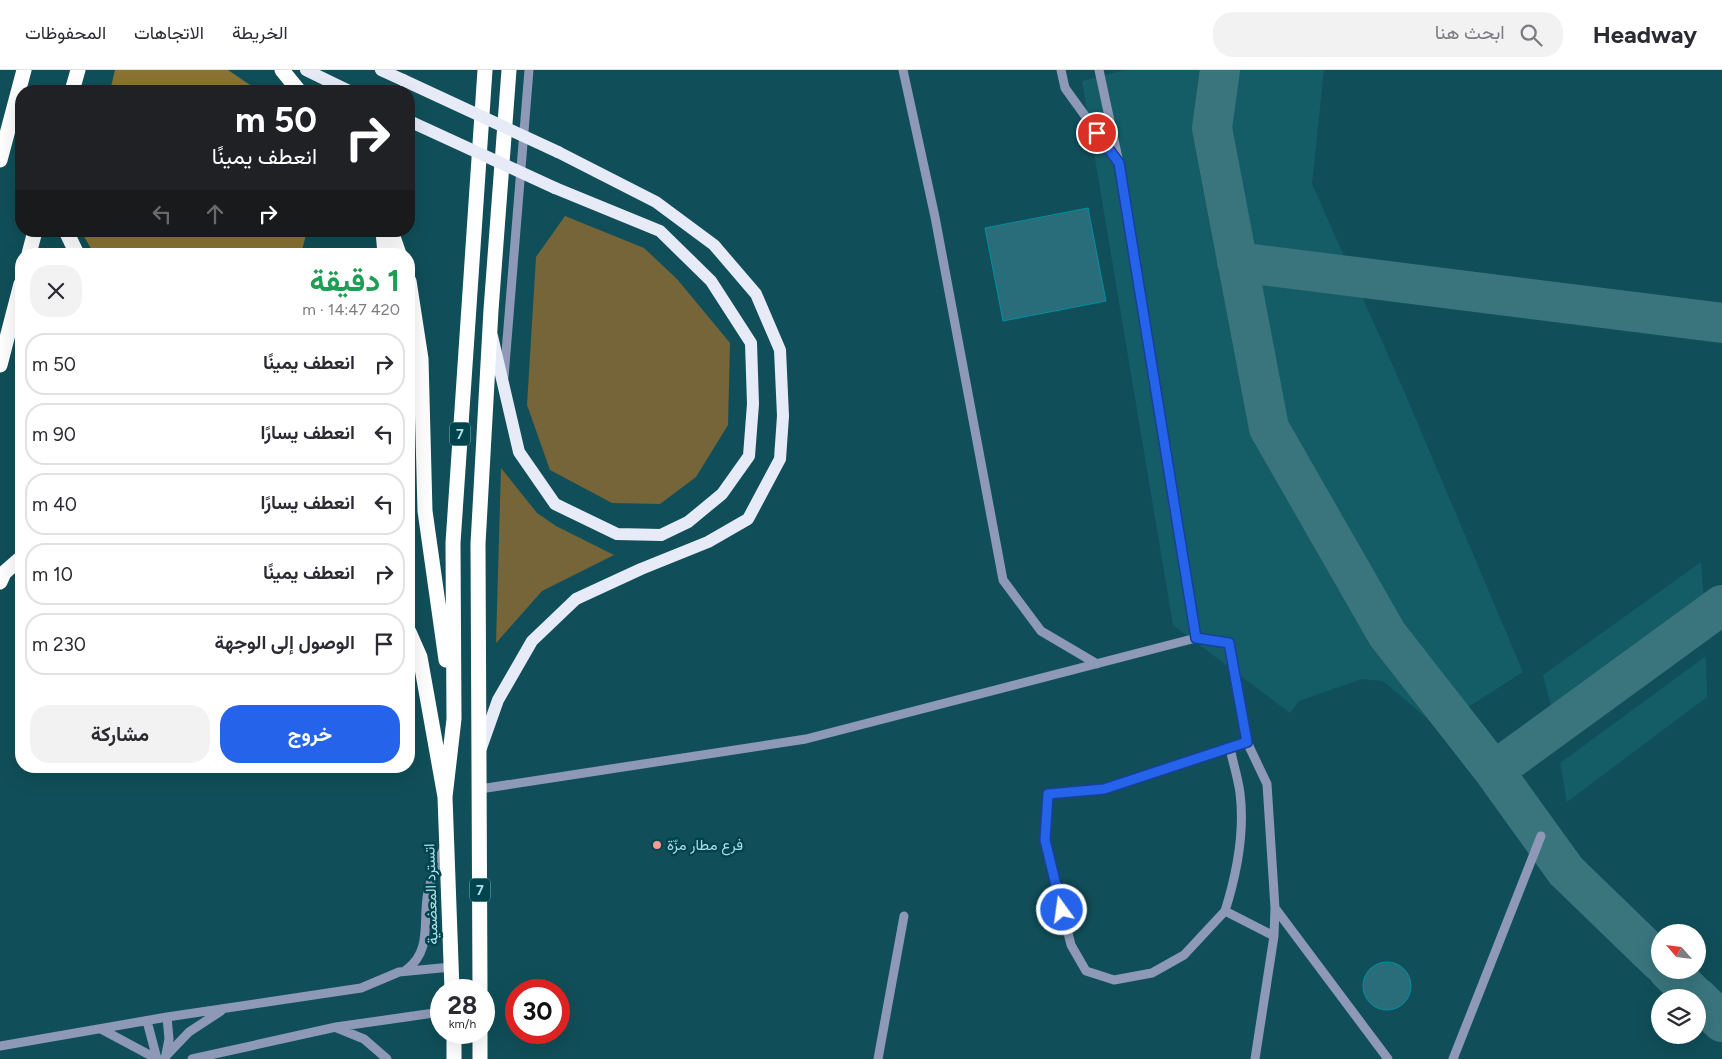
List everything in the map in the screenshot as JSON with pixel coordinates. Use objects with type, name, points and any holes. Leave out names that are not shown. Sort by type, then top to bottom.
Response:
[{"type":"highway","points":[[20,85],[24,70]]},
{"type":"highway","points":[[74,85],[78,70]]},
{"type":"highway","points":[[82,85],[84,70]]},
{"type":"highway","points":[[282,70],[294,85]]},
{"type":"highway","name":"7","points":[[445,797],[454,719],[453,543],[485,70]]},
{"type":"highway","name":"7","points":[[480,979],[478,544],[490,328],[509,70]]},
{"type":"highway","points":[[0,160],[15,104]]},
{"type":"highway","points":[[0,365],[15,307]]},
{"type":"highway","points":[[415,320],[421,359],[425,511],[454,719]]},
{"type":"highway","points":[[0,582],[4,573],[15,563]]},
{"type":"highway","points":[[415,646],[420,657],[445,797]]},
{"type":"highway","name":"اتسترد المعضمية","points":[[445,797],[452,979]]},
{"type":"highway","points":[[454,1044],[454,1059]]},
{"type":"highway","points":[[480,1044],[480,1059]]},
{"type":"main road","points":[[306,70],[337,85]]},
{"type":"main road","points":[[381,70],[415,85]]},
{"type":"main road","points":[[415,85],[558,152],[656,202],[714,245],[756,294],[780,350],[783,416],[780,459],[748,519],[708,542],[641,569],[576,599],[532,641],[498,700],[480,752]]},
{"type":"main road","points":[[415,124],[554,188],[660,230],[710,281],[751,343],[753,404],[749,456],[722,494],[688,522],[661,534],[617,534],[555,504],[519,452],[504,380],[490,328]]},
{"type":"street","points":[[504,380],[529,70]]},
{"type":"street","points":[[903,70],[934,217],[1003,580],[1041,631],[1097,664]]},
{"type":"street","points":[[1061,70],[1065,88],[1119,163]]},
{"type":"street","points":[[1099,70],[1119,163],[1196,638]]},
{"type":"street","points":[[480,789],[806,739],[1196,638],[1229,643],[1247,742],[1266,784],[1275,908],[1274,936],[1255,1059]]},
{"type":"street","points":[[1230,748],[1240,794],[1239,852],[1237,872],[1225,911],[1184,955],[1152,973],[1114,980],[1086,971],[1071,944],[1045,840],[1048,794],[1104,789],[1247,742]]},
{"type":"street","points":[[1453,1059],[1541,836]]},
{"type":"street","points":[[406,970],[418,960],[423,950],[428,892],[447,840]]},
{"type":"street","points":[[1275,908],[1388,1059]]},
{"type":"street","points":[[1225,911],[1274,936]]},
{"type":"street","points":[[878,1059],[904,916]]},
{"type":"street","points":[[0,1046],[167,1017],[361,988],[392,973],[406,970],[451,968]]},
{"type":"street","points":[[161,1058],[198,1024],[227,1008]]},
{"type":"street","points":[[192,1059],[336,1028],[430,1014]]},
{"type":"street","points":[[161,1058],[169,1039],[167,1017]]},
{"type":"street","points":[[147,1021],[161,1058]]},
{"type":"street","points":[[336,1028],[364,1039],[387,1059]]},
{"type":"street","points":[[100,1029],[161,1058]]},
{"type":"shaded area","points":[[115,70],[228,70],[250,85],[111,85]]},
{"type":"shaded area","points":[[1125,70],[1324,70],[1312,184],[1401,384],[1523,672],[1437,727],[1383,681],[1362,679],[1299,701],[1290,713],[1173,625],[1082,81]]},
{"type":"shaded area","points":[[565,216],[644,248],[677,279],[730,343],[728,425],[696,477],[660,504],[612,503],[550,470],[527,405],[536,257]]},
{"type":"shaded area","points":[[84,237],[305,237],[303,248],[91,248]]},
{"type":"shaded area","points":[[501,468],[537,513],[556,526],[614,555],[542,591],[496,643]]},
{"type":"shaded area","points":[[1701,562],[1705,610],[1553,714],[1543,675]]},
{"type":"shaded area","points":[[1706,656],[1707,697],[1567,802],[1560,763]]},
{"type":"building","points":[[1088,208],[1106,301],[1003,321],[985,228]]},
{"type":"building","points":[[1387,962],[1396,964],[1404,969],[1409,977],[1411,986],[1409,995],[1404,1003],[1396,1008],[1387,1010],[1378,1008],[1370,1003],[1365,995],[1363,986],[1365,977],[1370,969],[1378,964]]},
{"type":"taxiway","points":[[1220,70],[1212,128],[1269,428],[1387,634],[1494,771],[1566,871],[1651,953]]},
{"type":"taxiway","points":[[1237,262],[1722,323]]},
{"type":"taxiway","points":[[1494,771],[1722,605]]},
{"type":"taxiway","points":[[1677,979],[1688,989]]},
{"type":"taxiway","points":[[1706,1006],[1722,1022]]},
{"type":"place","name":"فرع مطار مزّة","points":[[657,845]]},
{"type":"route","points":[[1062,910],[1045,840],[1048,794],[1104,789],[1247,742],[1229,643],[1196,638],[1119,163],[1097,133]]}]
